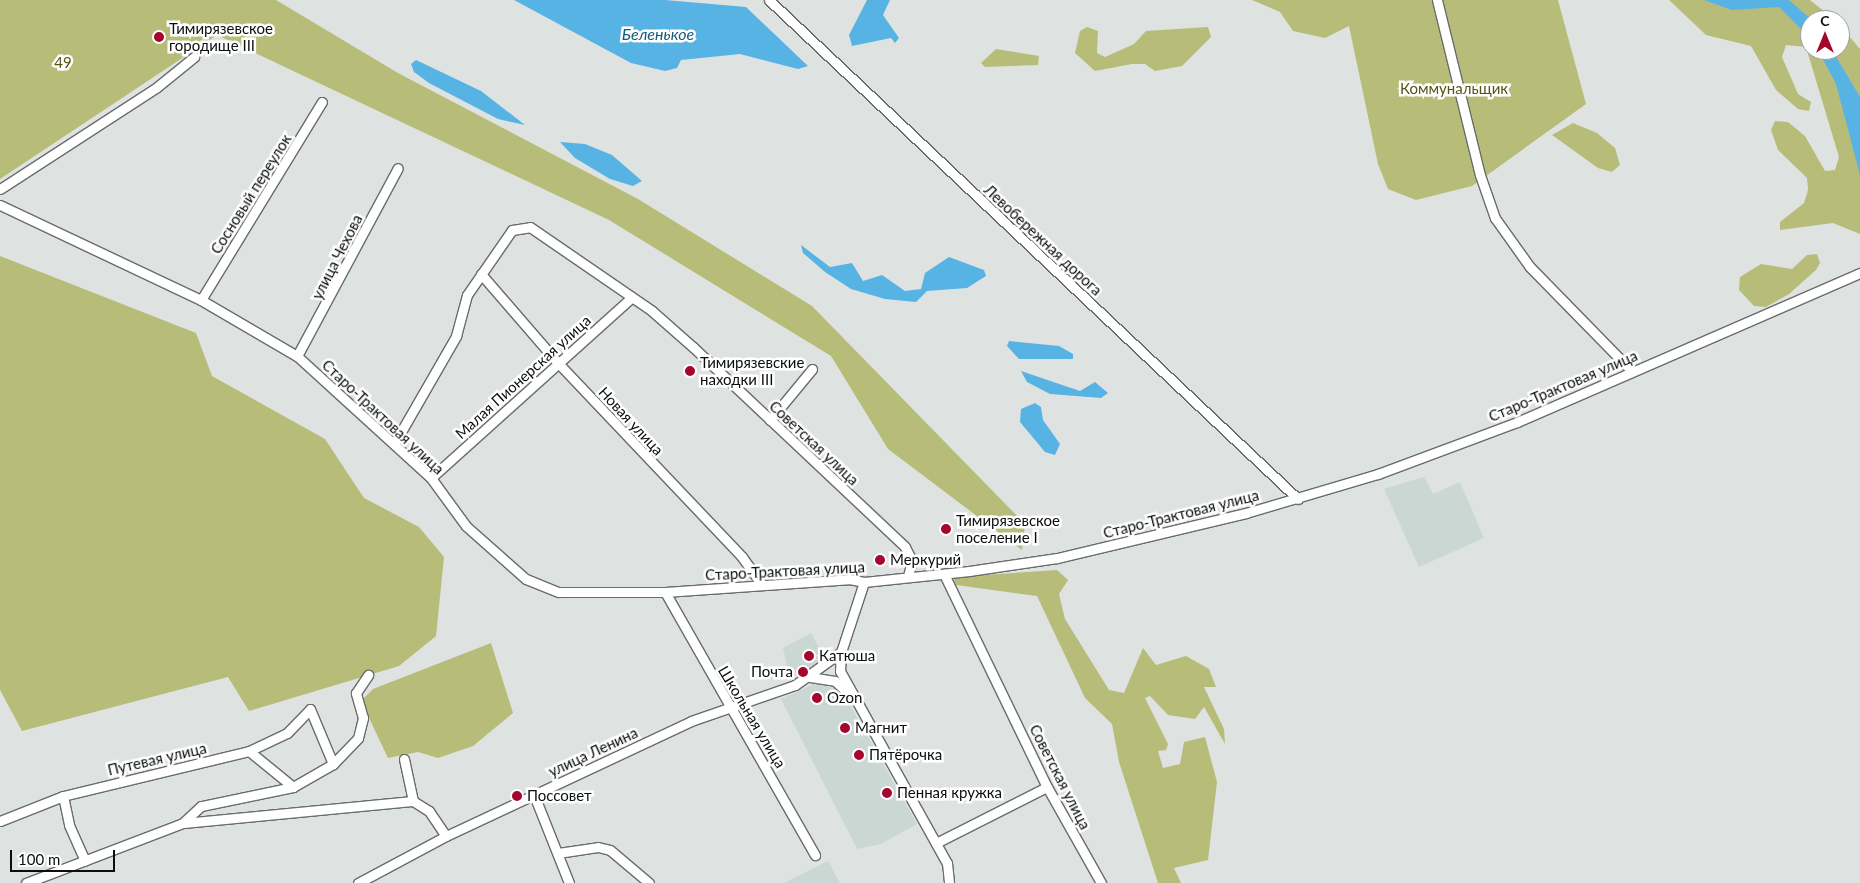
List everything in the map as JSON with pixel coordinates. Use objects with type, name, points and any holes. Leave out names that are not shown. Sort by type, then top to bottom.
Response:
[{"type":"street","name":"Левобережная дорога","points":[[769,0],[1298,499]]},
{"type":"street","points":[[1437,0],[1480,175],[1495,218],[1530,267],[1632,371]]},
{"type":"street","points":[[0,188],[157,88],[194,57]]},
{"type":"street","name":"Сосновый переулок","points":[[201,300],[322,102]]},
{"type":"street","name":"улица Чехова","points":[[297,356],[398,168]]},
{"type":"street","name":"Старо-Трактовая улица","points":[[0,205],[201,300],[297,356],[432,478],[466,526],[537,586],[558,592],[665,592],[849,579],[864,582],[908,576],[944,574],[1066,556],[1298,499],[1434,454],[1860,273]]},
{"type":"street","name":"Советская улица","points":[[481,274],[512,230],[523,226],[536,230],[632,297],[694,347],[906,547],[912,561],[908,576]]},
{"type":"street","points":[[394,444],[450,348],[467,295],[481,274]]},
{"type":"street","name":"Новая улица","points":[[481,274],[559,364],[742,557],[762,585]]},
{"type":"street","name":"Малая Пионерская улица","points":[[432,478],[632,297]]},
{"type":"street","points":[[770,420],[812,369]]},
{"type":"street","name":"Советская улица","points":[[944,574],[1047,787],[1101,883]]},
{"type":"street","points":[[864,582],[841,652],[840,670],[852,697],[958,883]]},
{"type":"street","name":"Школьная улица","points":[[665,592],[728,708],[740,721],[816,855]]},
{"type":"street","name":"улица Ленина","points":[[358,883],[446,836],[691,721],[810,676],[841,652]]},
{"type":"street","points":[[183,823],[201,806],[293,787],[333,764],[358,738],[364,718],[356,693],[368,676]]},
{"type":"street","points":[[810,676],[835,681],[852,697]]},
{"type":"street","name":"Путевая улица","points":[[0,821],[63,796],[249,751],[287,733],[310,709],[333,764]]},
{"type":"street","points":[[249,751],[293,787]]},
{"type":"street","points":[[404,759],[413,801]]},
{"type":"street","points":[[936,843],[1047,787]]},
{"type":"street","points":[[63,796],[69,825],[85,861]]},
{"type":"street","points":[[534,796],[569,883]]},
{"type":"street","points":[[26,883],[183,823],[413,801],[429,811],[446,836]]},
{"type":"street","points":[[558,852],[598,847],[610,850],[650,883]]},
{"type":"street","points":[[949,883],[950,870]]},
{"type":"shaded area","points":[[1424,477],[1433,494],[1460,482],[1484,538],[1419,567],[1384,489]]},
{"type":"shaded area","points":[[811,633],[825,659],[790,678],[783,648]]},
{"type":"shaded area","points":[[816,683],[842,691],[917,824],[881,844],[857,849],[781,699]]},
{"type":"shaded area","points":[[828,861],[840,883],[784,883]]},
{"type":"green space","name":"49","points":[[0,0],[276,0],[398,73],[638,199],[812,306],[1025,524],[1022,550],[888,449],[831,356],[609,220],[217,35],[0,179]]},
{"type":"green space","name":"Коммунальщик","points":[[1252,0],[1558,0],[1586,104],[1472,186],[1416,200],[1388,189],[1378,164],[1349,26],[1325,38],[1293,31],[1280,12]]},
{"type":"green space","points":[[1669,0],[1810,0],[1822,10],[1800,10],[1800,46],[1786,45],[1782,57],[1798,94],[1811,102],[1809,111],[1798,109],[1776,90],[1751,46],[1706,35]]},
{"type":"green space","points":[[1087,27],[1098,31],[1097,53],[1105,57],[1134,44],[1146,31],[1208,27],[1211,37],[1182,66],[1155,71],[1145,64],[1132,64],[1095,71],[1075,53],[1080,31]]},
{"type":"green space","points":[[1850,37],[1860,49],[1860,234],[1833,223],[1780,230],[1780,222],[1804,203],[1808,190],[1807,178],[1778,150],[1771,130],[1775,121],[1788,122],[1805,136],[1825,171],[1835,170],[1839,157],[1810,60],[1850,60]]},
{"type":"green space","points":[[996,49],[1039,56],[1038,65],[985,67],[981,63]]},
{"type":"green space","points":[[1573,123],[1597,133],[1615,148],[1620,165],[1612,172],[1598,168],[1552,135]]},
{"type":"green space","points":[[1817,254],[1820,263],[1816,270],[1789,294],[1766,307],[1754,306],[1739,290],[1740,277],[1761,264],[1792,269],[1807,255]]},
{"type":"green space","points":[[0,256],[196,333],[212,376],[325,439],[364,498],[419,527],[444,557],[436,636],[399,666],[249,711],[228,677],[22,731],[0,690]]},
{"type":"green space","points":[[1057,570],[1068,580],[1059,594],[1065,619],[1109,690],[1124,693],[1143,648],[1156,665],[1186,656],[1209,669],[1216,687],[1204,687],[1224,729],[1225,744],[1204,707],[1195,719],[1168,715],[1150,696],[1145,698],[1168,744],[1166,750],[1158,751],[1163,768],[1180,764],[1184,742],[1205,737],[1217,782],[1208,860],[1174,868],[1181,883],[1158,883],[1119,762],[1112,724],[1085,698],[1037,596],[956,585],[953,577]]},
{"type":"green space","points":[[491,643],[513,713],[473,746],[438,758],[418,752],[388,758],[361,701],[373,689]]},
{"type":"water","name":"Беленькое","points":[[514,0],[665,0],[746,7],[808,66],[798,69],[740,54],[681,60],[677,68],[665,71],[631,63]]},
{"type":"water","points":[[867,0],[890,0],[883,15],[899,38],[895,43],[891,38],[852,46],[849,35]]},
{"type":"water","points":[[1704,0],[1789,0],[1800,10],[1800,28],[1779,7],[1732,10]]},
{"type":"water","points":[[416,60],[481,91],[525,125],[498,119],[429,83],[414,72],[411,64]]},
{"type":"water","points":[[1823,60],[1838,60],[1860,97],[1860,175],[1836,84]]},
{"type":"water","points":[[560,142],[585,144],[612,155],[642,181],[633,186],[610,179],[575,158]]},
{"type":"water","points":[[801,245],[830,267],[852,263],[863,281],[882,275],[905,291],[921,289],[925,273],[949,257],[984,270],[986,276],[967,288],[927,291],[916,302],[885,299],[851,289],[825,272],[803,253]]},
{"type":"water","points":[[1009,341],[1059,346],[1073,354],[1073,359],[1019,359],[1007,346]]},
{"type":"water","points":[[1021,371],[1080,391],[1095,382],[1108,393],[1101,398],[1050,394],[1027,382]]},
{"type":"water","points":[[1035,403],[1041,407],[1043,420],[1060,444],[1055,455],[1045,452],[1020,422],[1021,409]]},
{"type":"place","name":"Тимирязевское городище III","points":[[159,37]]},
{"type":"place","name":"Тимирязевские находки III","points":[[690,371]]},
{"type":"place","name":"Тимирязевское поселение I","points":[[946,529]]},
{"type":"place","name":"Меркурий","points":[[880,560]]},
{"type":"place","name":"Катюша","points":[[809,656]]},
{"type":"place","name":"Почта","points":[[803,672]]},
{"type":"place","name":"Ozon","points":[[817,698]]},
{"type":"place","name":"Магнит","points":[[845,728]]},
{"type":"place","name":"Пятёрочка","points":[[859,755]]},
{"type":"place","name":"Пенная кружка","points":[[887,793]]},
{"type":"place","name":"Поссовет","points":[[517,796]]}]
